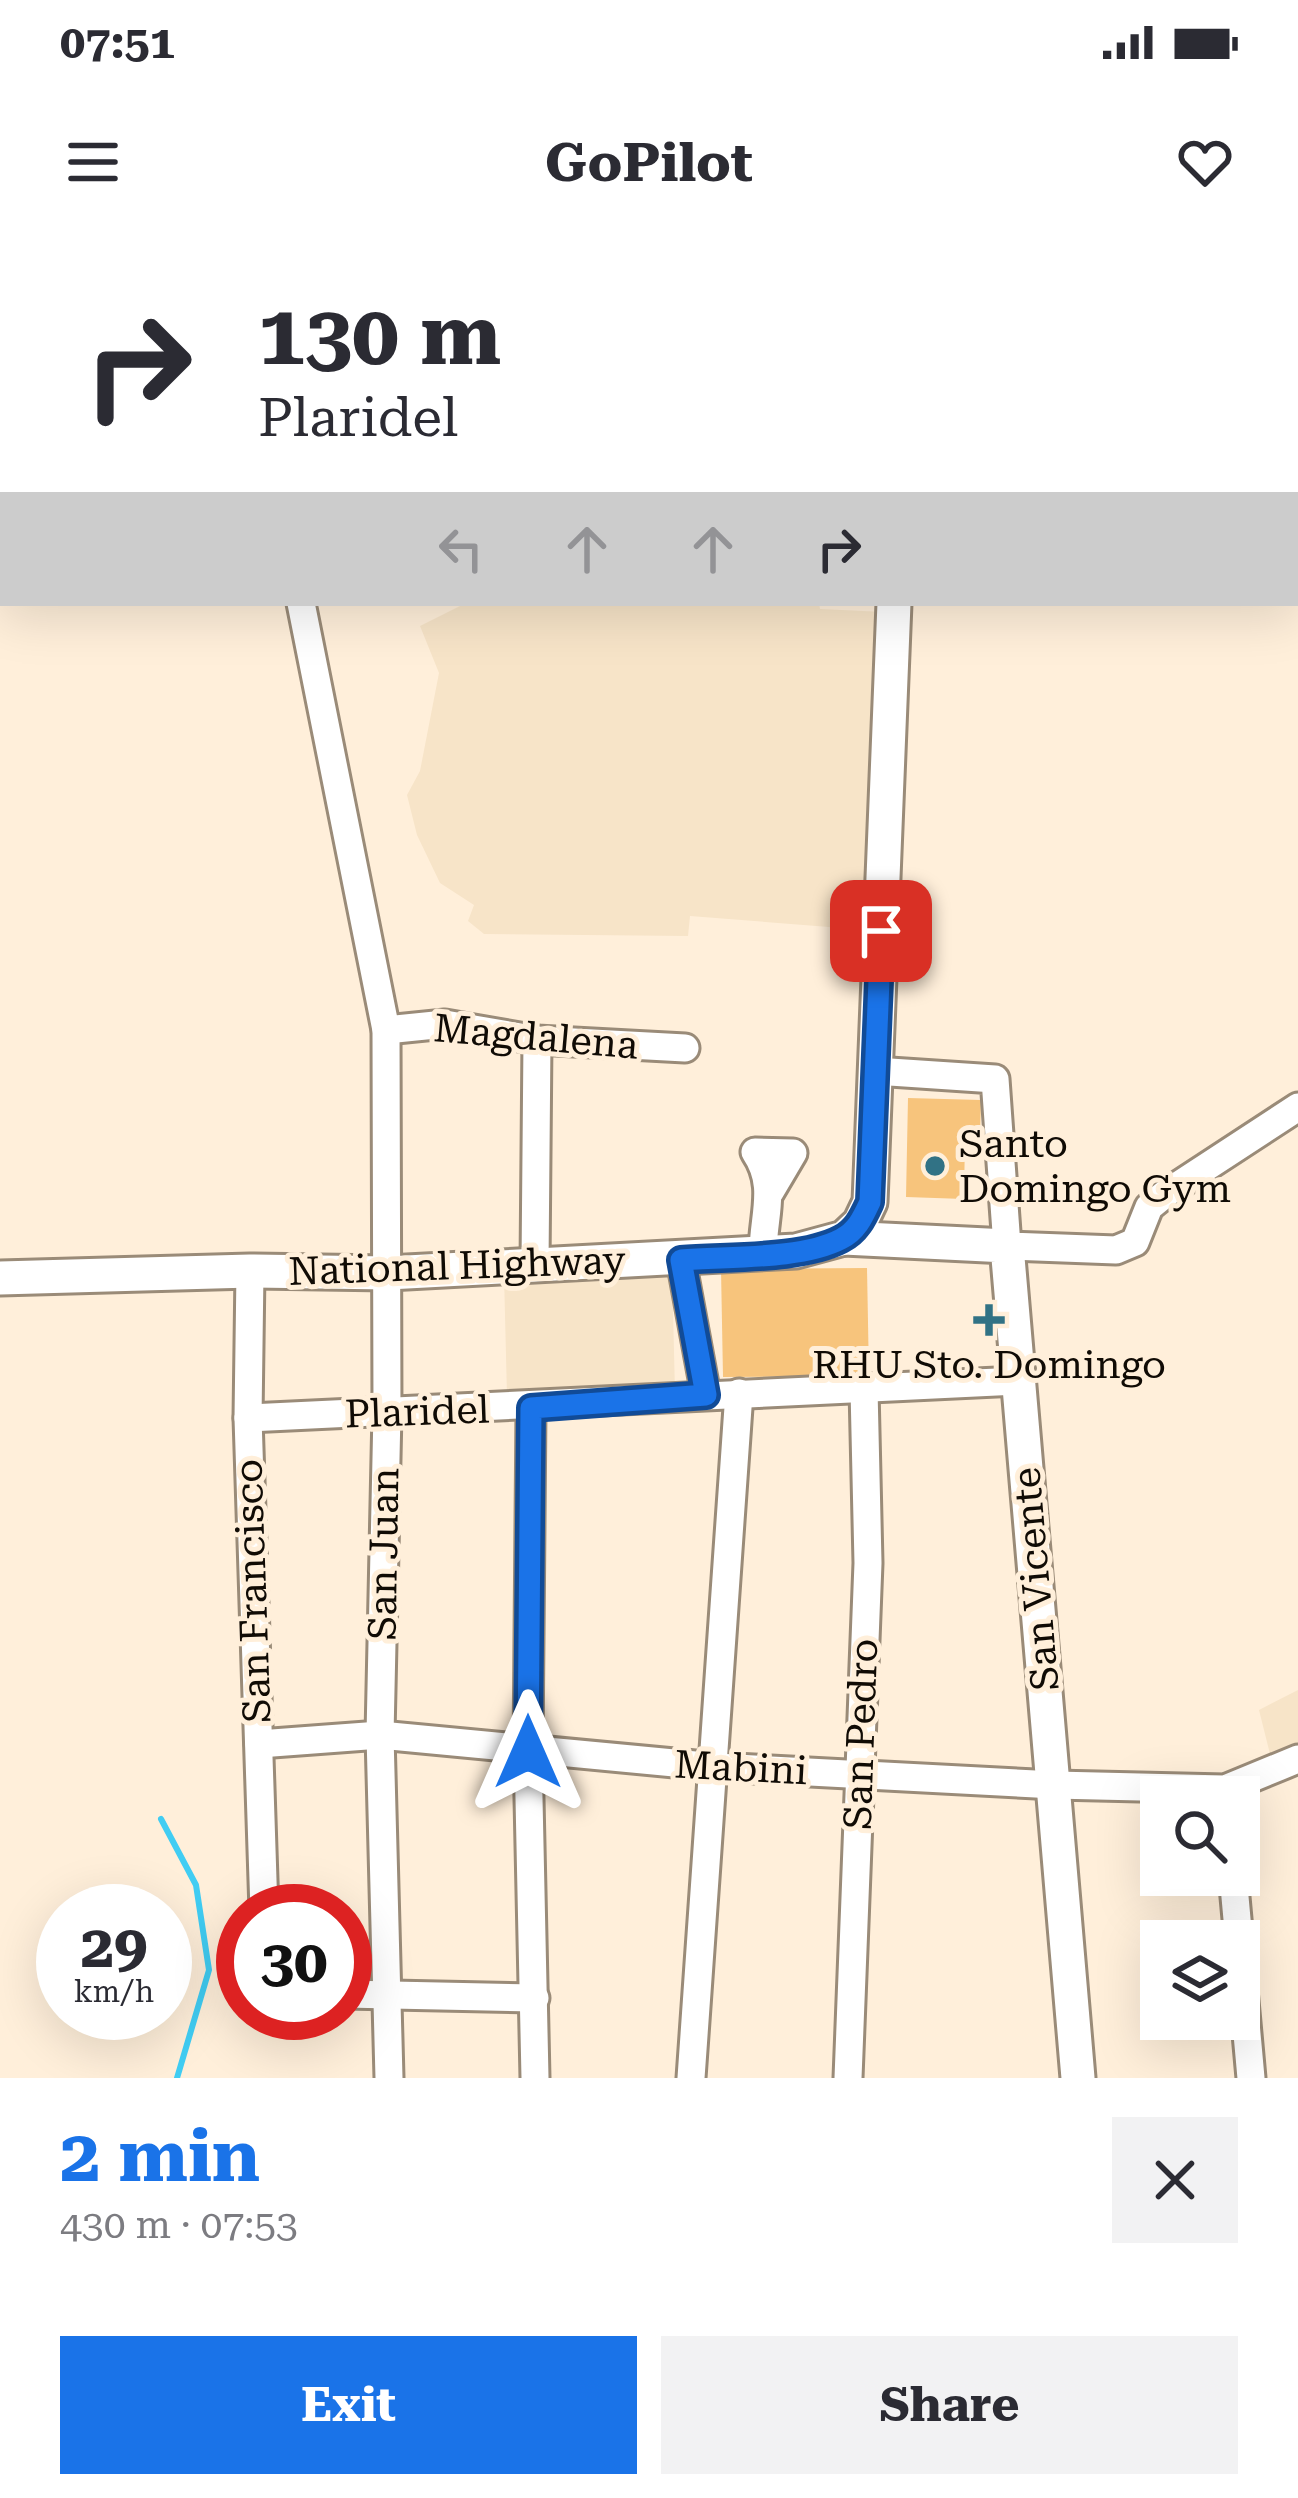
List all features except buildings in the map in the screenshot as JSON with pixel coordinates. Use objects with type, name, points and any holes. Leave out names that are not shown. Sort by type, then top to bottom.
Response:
[{"type":"main road","points":[[844,1238],[860,1223],[870,1202],[894,606]]},
{"type":"main road","name":"National Highway","points":[[0,1277],[388,1273],[681,1260],[820,1246],[844,1238],[1007,1246]]},
{"type":"main road","name":"San Vicente","points":[[1007,1246],[1078,2078]]},
{"type":"street","name":"San Juan","points":[[302,606],[386,1030],[387,1412],[380,1736],[389,2078]]},
{"type":"street","name":"Magdalena","points":[[386,1030],[446,1024],[537,1040],[686,1048]]},
{"type":"street","points":[[535,1264],[537,1040]]},
{"type":"street","name":"San Vicente","points":[[875,1071],[995,1079],[1007,1246]]},
{"type":"street","points":[[1007,1246],[1116,1250],[1136,1242],[1149,1207],[1298,1107]]},
{"type":"street","points":[[763,1253],[770,1192]]},
{"type":"street","points":[[681,1260],[706,1395]]},
{"type":"street","name":"San Francisco","points":[[250,1271],[248,1418],[263,1884]]},
{"type":"street","name":"Plaridel","points":[[248,1418],[1018,1381]]},
{"type":"street","name":"San Pedro","points":[[848,2078],[868,1563],[864,1389]]},
{"type":"street","points":[[691,2078],[739,1393]]},
{"type":"street","points":[[531,1408],[528,1752],[535,2078]]},
{"type":"street","name":"Mabini","points":[[259,1744],[380,1736],[716,1767],[1140,1789]]},
{"type":"street","points":[[1260,1777],[1298,1759]]},
{"type":"street","points":[[372,1996],[536,1998]]},
{"type":"street","points":[[1248,2040],[1251,2078]]},
{"type":"shaded area","points":[[460,606],[820,606],[884,612],[867,930],[690,916],[688,936],[484,934],[468,921],[474,905],[440,883],[417,835],[407,795],[420,771],[439,673],[420,626]]},
{"type":"shaded area","name":"Santo Domingo Gym","points":[[908,1098],[981,1100],[980,1134],[965,1135],[964,1199],[906,1197]]},
{"type":"shaded area","points":[[867,1268],[869,1376],[723,1377],[721,1269]]},
{"type":"shaded area","points":[[672,1271],[675,1392],[507,1396],[504,1275]]},
{"type":"shaded area","points":[[1298,1690],[1298,1765],[1276,1778],[1259,1710]]},
{"type":"waterway","points":[[161,1819],[196,1885],[209,1970],[177,2078]]},
{"type":"place","name":"Santo Domingo Gym","points":[[935,1166]]},
{"type":"place","name":"RHU Sto. Domingo","points":[[989,1320]]},
{"type":"route","points":[[528,1752],[531,1408],[706,1395],[681,1260],[820,1246],[844,1238],[860,1223],[870,1202],[881,931]]}]
